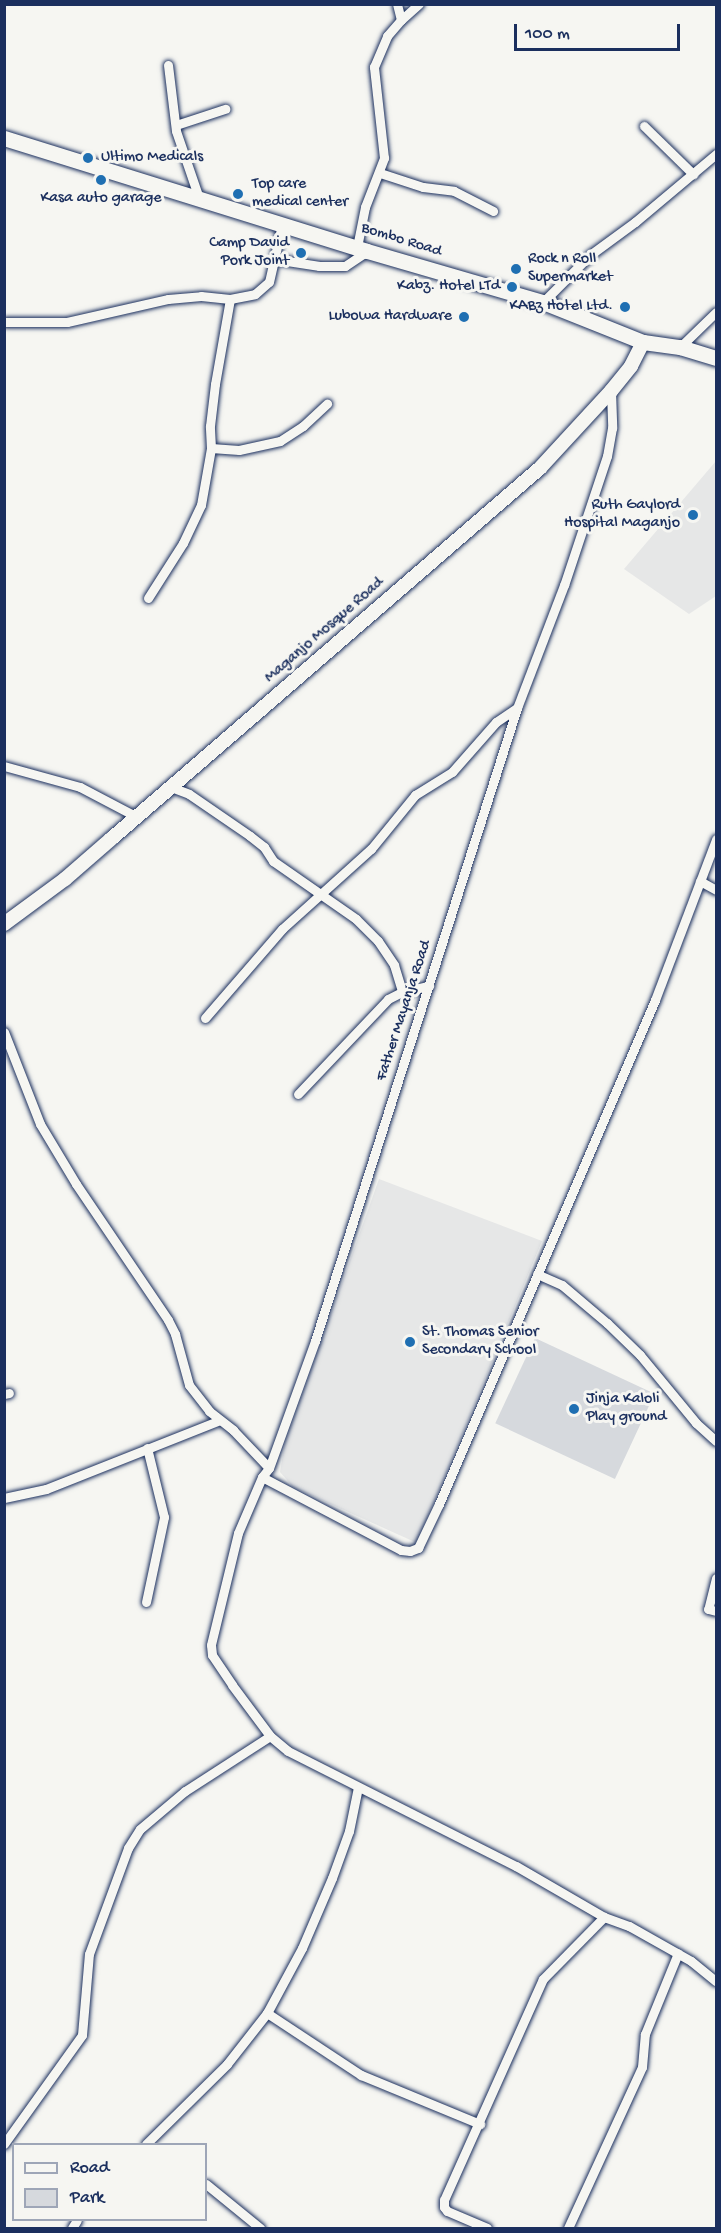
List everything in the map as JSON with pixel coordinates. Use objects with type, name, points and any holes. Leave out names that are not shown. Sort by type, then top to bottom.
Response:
[{"type":"main road","name":"Bombo Road","points":[[4,138],[282,225],[543,302],[643,342],[680,347],[717,358]]},
{"type":"street","points":[[397,4],[401,20]]},
{"type":"street","points":[[274,259],[319,266],[345,266],[362,249],[365,207],[380,173],[385,146],[375,97],[374,67],[387,36],[419,4]]},
{"type":"street","points":[[168,65],[176,125],[199,198]]},
{"type":"street","points":[[176,125],[225,109]]},
{"type":"street","points":[[644,126],[693,174]]},
{"type":"street","points":[[543,302],[590,255],[635,222],[717,153]]},
{"type":"street","points":[[380,173],[423,187],[454,190],[493,211]]},
{"type":"street","points":[[5,322],[67,322],[183,297],[230,299],[255,294],[264,288],[272,274],[282,225]]},
{"type":"street","points":[[148,598],[178,551],[198,512],[208,475],[215,384],[230,299]]},
{"type":"street","points":[[680,347],[717,312]]},
{"type":"street","name":"Maganjo Mosque Road","points":[[4,924],[65,879],[137,818],[540,468],[612,391],[631,366],[643,342]]},
{"type":"street","name":"Father Mayanja Road","points":[[612,391],[612,428],[607,456],[564,585],[518,708],[319,1330],[269,1468],[262,1478],[238,1533],[211,1644],[212,1655],[219,1667],[270,1736],[288,1751],[516,1866],[604,1917],[629,1926],[715,1975]]},
{"type":"street","points":[[211,448],[239,450],[280,441],[303,426],[327,404]]},
{"type":"street","points":[[205,1018],[282,929],[371,849],[415,795],[452,772],[496,722],[518,708]]},
{"type":"street","points":[[4,766],[80,787],[137,818]]},
{"type":"street","points":[[171,787],[189,794],[250,836],[264,848],[273,861],[356,919],[378,941],[394,965],[402,992]]},
{"type":"street","points":[[262,1478],[348,1525],[400,1550],[410,1551],[418,1548],[655,1000],[717,839]]},
{"type":"street","points":[[700,881],[717,890]]},
{"type":"street","points":[[298,1094],[388,999],[402,992],[429,986]]},
{"type":"street","points":[[4,1032],[40,1124],[76,1184],[168,1320],[175,1334],[189,1385],[209,1411],[269,1468]]},
{"type":"street","points":[[537,1274],[562,1285],[608,1323],[640,1355],[696,1423],[717,1441]]},
{"type":"street","points":[[4,1498],[39,1491],[220,1420]]},
{"type":"street","points":[[146,1602],[164,1517],[147,1448]]},
{"type":"street","points":[[712,1610],[717,1578]]},
{"type":"street","points":[[4,2144],[82,2035],[89,1954],[128,1848],[140,1829],[185,1791],[270,1736]]},
{"type":"street","points":[[150,2143],[227,2064],[267,2013],[302,1948],[332,1878],[350,1831],[358,1787]]},
{"type":"street","points":[[487,2229],[447,2211],[443,2203],[543,1979],[604,1917]]},
{"type":"street","points":[[568,2229],[642,2067],[645,2034],[678,1953]]},
{"type":"street","points":[[267,2013],[361,2075],[480,2124]]},
{"type":"street","points":[[207,2185],[260,2229]]},
{"type":"shaded area","name":"Ruth Gaylord Hospital Maganjo","points":[[716,461],[716,596],[689,614],[624,569]]},
{"type":"shaded area","name":"St. Thomas Senior Secondary School","points":[[379,1179],[542,1241],[417,1543],[293,1487],[280,1472],[285,1443]]},
{"type":"green space","name":"Jinja Kaloli Play ground","points":[[535,1338],[655,1394],[615,1479],[495,1423]]},
{"type":"place","name":"Ultimo Medicals","points":[[88,158]]},
{"type":"place","name":"Kasa auto garage","points":[[101,180]]},
{"type":"place","name":"Top care medical center","points":[[238,194]]},
{"type":"place","name":"Camp David Pork Joint","points":[[301,253]]},
{"type":"place","name":"Rock n Roll Supermarket","points":[[516,269]]},
{"type":"place","name":"Kabz. Hotel LTd","points":[[512,287]]},
{"type":"place","name":"KABz Hotel Ltd.","points":[[625,307]]},
{"type":"place","name":"Lubowa Hardware","points":[[464,317]]},
{"type":"place","name":"Ruth Gaylord Hospital Maganjo","points":[[693,515]]},
{"type":"place","name":"St. Thomas Senior Secondary School","points":[[410,1342]]},
{"type":"place","name":"Jinja Kaloli Play ground","points":[[574,1409]]}]
